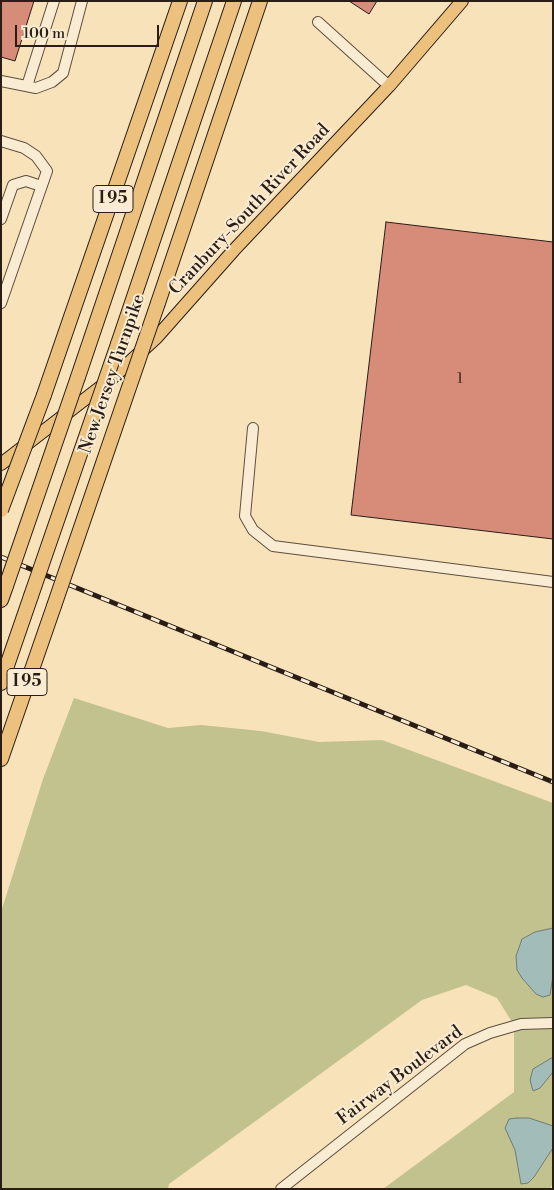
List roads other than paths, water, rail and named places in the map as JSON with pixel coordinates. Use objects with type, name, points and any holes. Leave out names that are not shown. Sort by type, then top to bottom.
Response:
[{"type":"highway","name":"I 95","points":[[1,510],[44,395],[180,1]]},
{"type":"highway","name":"New Jersey Turnpike","points":[[1,600],[205,1]]},
{"type":"highway","name":"New Jersey Turnpike","points":[[1,683],[234,1]]},
{"type":"highway","name":"New Jersey Turnpike","points":[[1,759],[260,1]]},
{"type":"main road","name":"Cranbury-South River Road","points":[[1,464],[110,379],[156,338],[234,250],[388,86],[462,1]]},
{"type":"street","points":[[27,86],[54,1]]},
{"type":"street","points":[[1,81],[36,88],[52,82],[63,73],[82,1]]},
{"type":"street","points":[[318,22],[388,86]]},
{"type":"street","points":[[1,141],[24,148],[36,156],[47,171],[1,303]]},
{"type":"street","points":[[1,219],[13,184],[26,181],[42,186]]},
{"type":"street","points":[[253,428],[244,516],[253,530],[273,546],[553,582]]},
{"type":"street","name":"Fairway Boulevard","points":[[281,1189],[465,1044],[490,1033],[521,1024],[553,1023]]},
{"type":"water","points":[[553,928],[553,976],[550,995],[543,997],[536,994],[522,978],[517,970],[516,956],[522,939],[535,932]]},
{"type":"water","points":[[553,1057],[553,1072],[540,1088],[533,1091],[530,1080],[533,1069]]},
{"type":"water","points":[[529,1118],[553,1126],[553,1148],[534,1177],[528,1183],[521,1184],[515,1150],[505,1128],[509,1119]]},
{"type":"railway","points":[[1,557],[553,782]]}]
